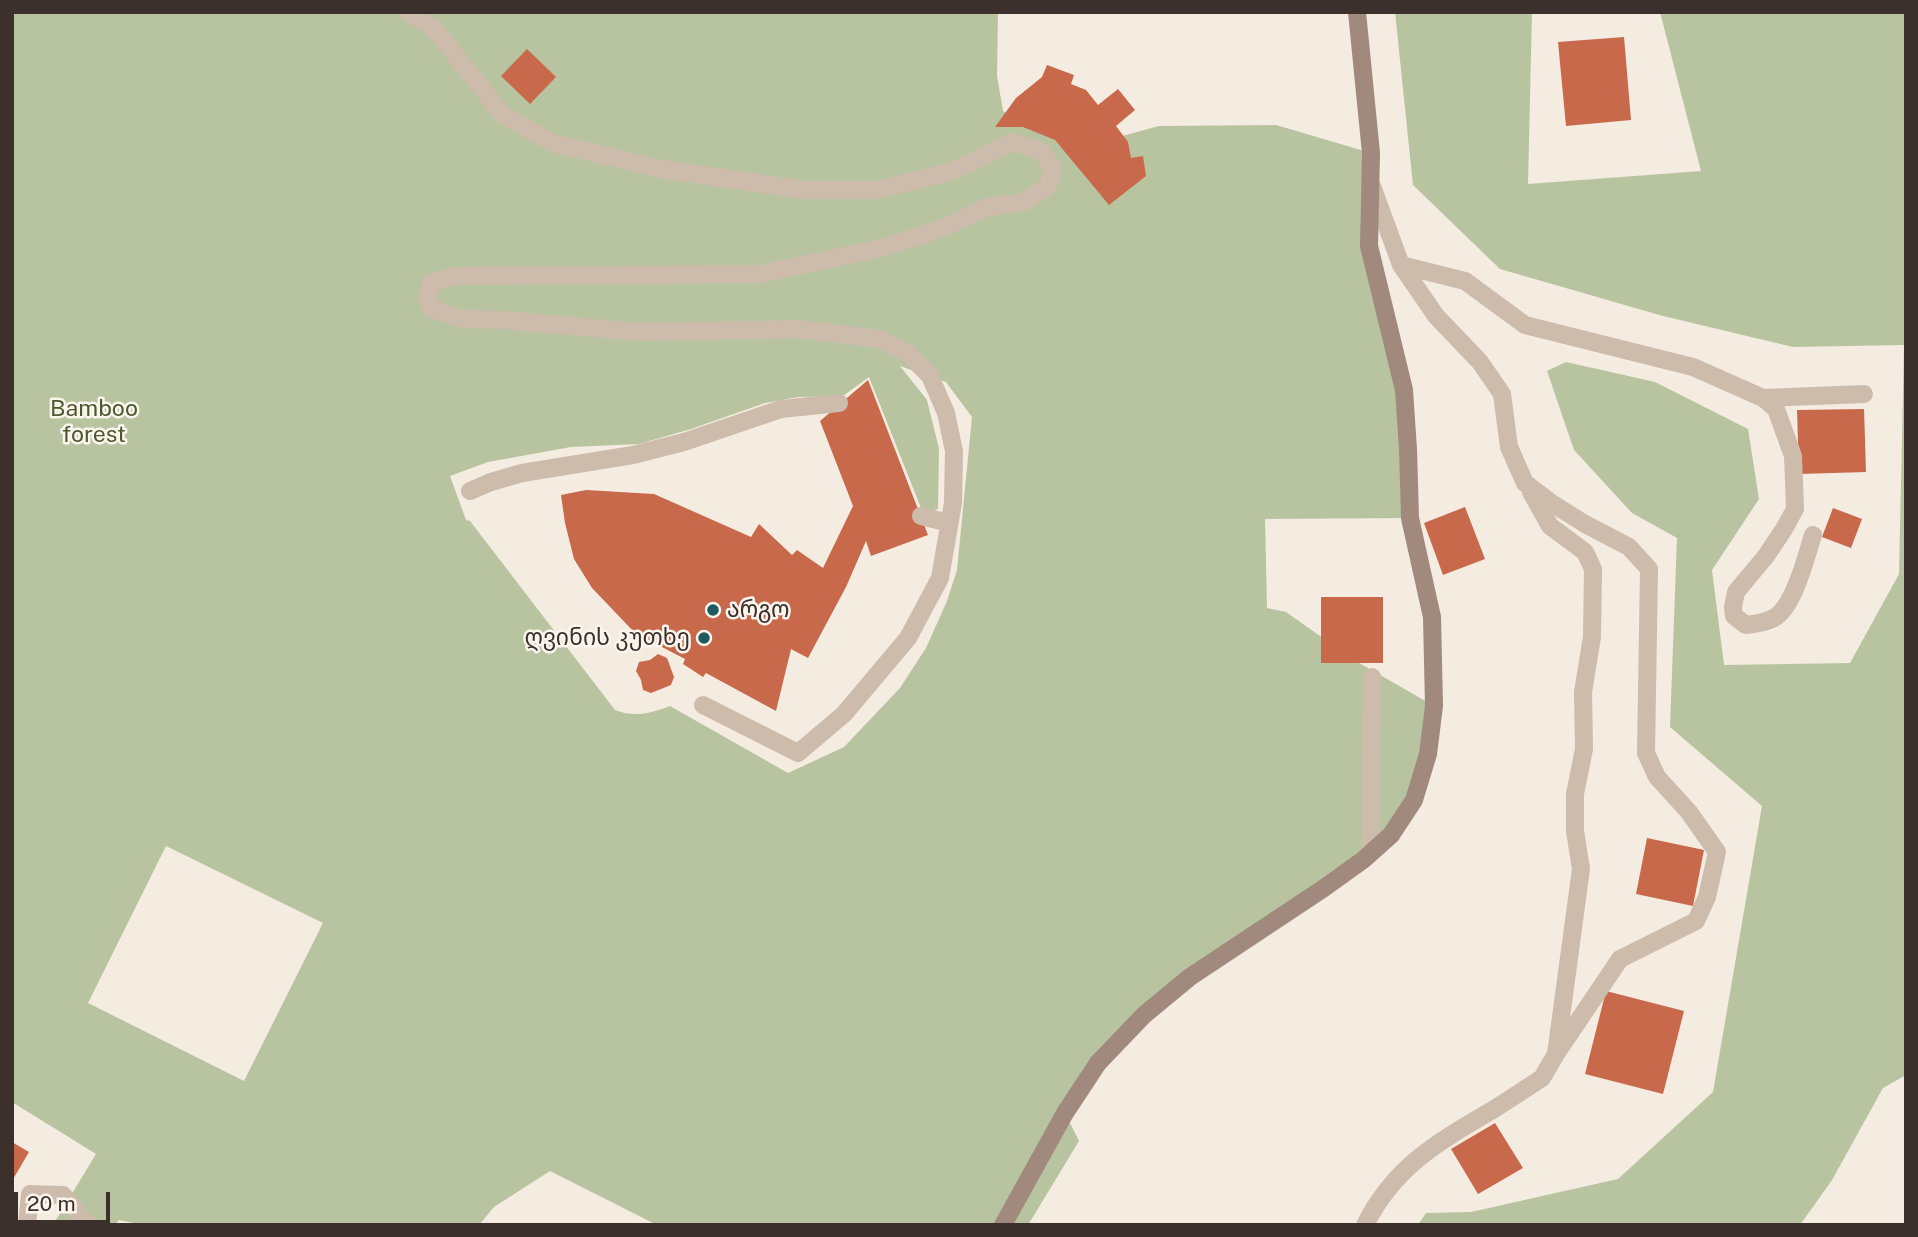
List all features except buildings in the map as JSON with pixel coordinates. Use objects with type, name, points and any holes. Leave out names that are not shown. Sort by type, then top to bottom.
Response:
[{"type":"street","points":[[409,12],[434,29],[502,114],[552,143],[661,169],[804,190],[877,190],[950,172],[1012,142],[1041,151],[1053,168],[1048,186],[1024,202],[986,207],[943,228],[881,248],[760,274],[454,276],[431,283],[427,298],[432,309],[462,319],[639,332],[798,329],[880,339],[907,353],[930,376],[946,413],[954,451],[953,503],[940,578],[908,638],[844,714],[798,753],[703,705]]},
{"type":"street","points":[[1003,1225],[1065,1113],[1098,1063],[1144,1015],[1190,977],[1324,888],[1370,853],[1391,835],[1414,800],[1427,754],[1434,706],[1432,617],[1410,518],[1404,390],[1369,246],[1371,153],[1356,15]]},
{"type":"street","points":[[1372,186],[1401,265],[1436,316],[1480,362],[1502,394],[1509,447],[1525,483],[1550,526],[1586,552],[1593,569],[1592,637],[1583,692],[1584,749],[1576,794],[1576,831],[1581,869],[1556,1054]]},
{"type":"street","points":[[1401,265],[1465,281],[1525,324],[1693,367],[1763,398],[1776,409],[1793,456],[1795,509],[1766,556],[1736,592],[1732,607],[1734,616],[1746,625],[1757,624],[1777,615],[1795,591],[1813,536]]},
{"type":"street","points":[[1763,398],[1864,394]]},
{"type":"street","points":[[470,491],[522,473],[646,452],[684,442],[780,409],[839,404]]},
{"type":"street","points":[[1365,1225],[1377,1201],[1406,1168],[1440,1141],[1542,1078],[1620,960],[1696,921],[1707,897],[1717,852],[1689,812],[1657,777],[1646,753],[1649,569],[1629,547],[1573,517],[1525,483]]},
{"type":"street","points":[[921,516],[949,523]]},
{"type":"street","points":[[1370,853],[1372,677]]},
{"type":"street","points":[[27,1225],[30,1194],[63,1195],[88,1225]]},
{"type":"green space","name":"Bamboo forest","points":[[12,12],[998,12],[997,76],[1003,111],[1040,128],[1096,143],[1159,126],[1276,125],[1371,153],[1369,246],[1404,390],[1410,518],[1265,519],[1267,608],[1286,612],[1354,660],[1434,706],[1428,754],[1391,835],[1144,1015],[1065,1113],[1079,1141],[1028,1225],[657,1225],[550,1171],[494,1207],[479,1225],[143,1225],[119,1220],[115,1225],[53,1225],[96,1154],[12,1102]],"holes":[[[900,366],[946,382],[972,417],[957,570],[947,601],[926,648],[900,688],[844,747],[788,773],[670,706],[643,714],[615,710],[470,521],[466,520],[450,476],[488,462],[571,447],[639,444],[765,403],[798,397],[843,396],[869,377],[923,513],[938,509],[939,449],[927,400]],[[166,846],[323,923],[244,1081],[88,1003]]]},
{"type":"green space","points":[[1395,12],[1532,12],[1528,184],[1701,171],[1660,12],[1906,12],[1906,1075],[1883,1088],[1832,1180],[1800,1225],[1418,1225],[1426,1213],[1471,1212],[1618,1179],[1713,1092],[1762,806],[1670,727],[1677,538],[1632,513],[1574,450],[1547,371],[1566,362],[1655,382],[1748,429],[1759,499],[1712,570],[1724,665],[1850,663],[1899,574],[1904,345],[1793,347],[1663,316],[1500,269],[1413,185]]},
{"type":"place","name":"არგო","points":[[713,610]]},
{"type":"place","name":"ღვინის კუთხე","points":[[704,638]]}]
